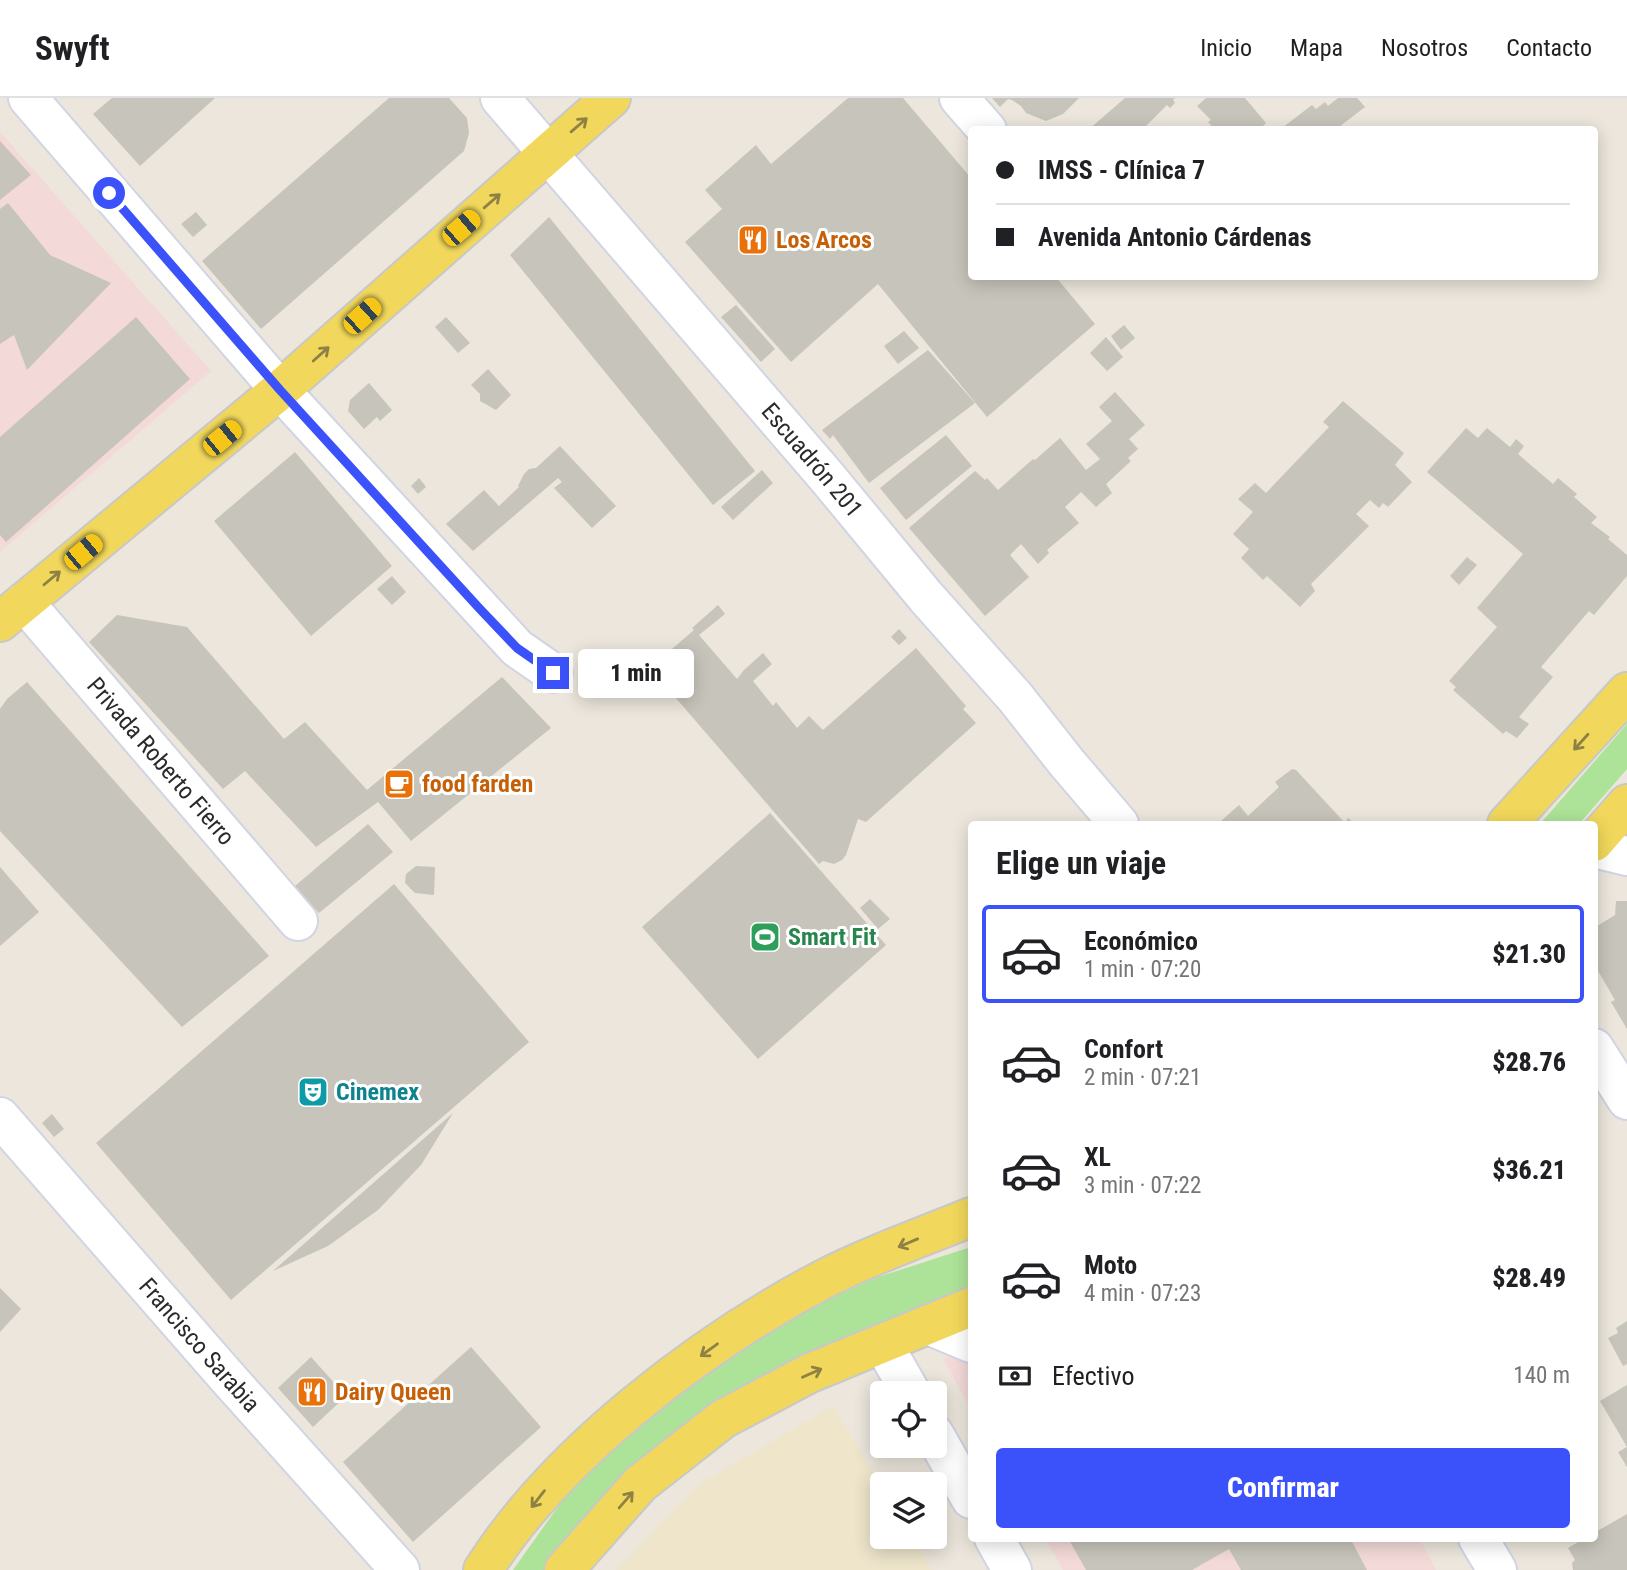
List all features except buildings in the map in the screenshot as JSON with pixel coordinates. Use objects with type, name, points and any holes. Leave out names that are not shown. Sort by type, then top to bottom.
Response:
[{"type":"main road","points":[[12,612],[280,390],[611,98]]},
{"type":"main road","points":[[1510,821],[1627,692]]},
{"type":"main road","points":[[483,1570],[545,1490],[636,1402],[735,1332],[825,1278],[968,1218]]},
{"type":"main road","points":[[564,1570],[640,1485],[723,1419],[810,1373],[968,1308]]},
{"type":"street","points":[[28,98],[280,390],[517,648],[553,673]]},
{"type":"street","name":"Escuadrón 201","points":[[500,98],[926,597],[1015,697],[1116,821]]},
{"type":"street","points":[[958,98],[983,126]]},
{"type":"street","name":"Privada Roberto Fierro","points":[[12,612],[298,921]]},
{"type":"street","points":[[1598,849],[1627,856]]},
{"type":"street","points":[[1598,1054],[1627,1100]]},
{"type":"street","name":"Francisco Sarabia","points":[[0,1117],[226,1377],[400,1570]]},
{"type":"street","points":[[928,1325],[968,1342]]},
{"type":"street","points":[[883,1344],[904,1381]]},
{"type":"street","points":[[947,1457],[968,1494]]},
{"type":"street","points":[[996,1542],[1012,1570]]},
{"type":"street","points":[[1480,1542],[1496,1570]]},
{"type":"shaded area","points":[[0,132],[211,371],[0,552]]},
{"type":"shaded area","points":[[968,1348],[968,1404],[943,1359]]},
{"type":"shaded area","points":[[833,1406],[873,1472],[870,1472],[870,1549],[919,1549],[932,1570],[616,1570],[701,1483]]},
{"type":"shaded area","points":[[1047,1542],[1421,1542],[1436,1570],[1063,1570]]},
{"type":"green space","points":[[1627,724],[1627,769],[1582,821],[1543,821]]},
{"type":"green space","points":[[968,1248],[968,1290],[821,1348],[564,1570],[513,1570],[562,1501],[617,1440],[672,1393],[803,1310],[878,1277]]},
{"type":"place","name":"Los Arcos","points":[[753,240]]},
{"type":"place","name":"food farden","points":[[399,784]]},
{"type":"place","name":"Smart Fit","points":[[765,937]]},
{"type":"place","name":"Cinemex","points":[[313,1092]]},
{"type":"place","name":"Dairy Queen","points":[[312,1392]]},
{"type":"route","points":[[109,193],[280,390],[479,608],[517,648],[553,673]]}]
